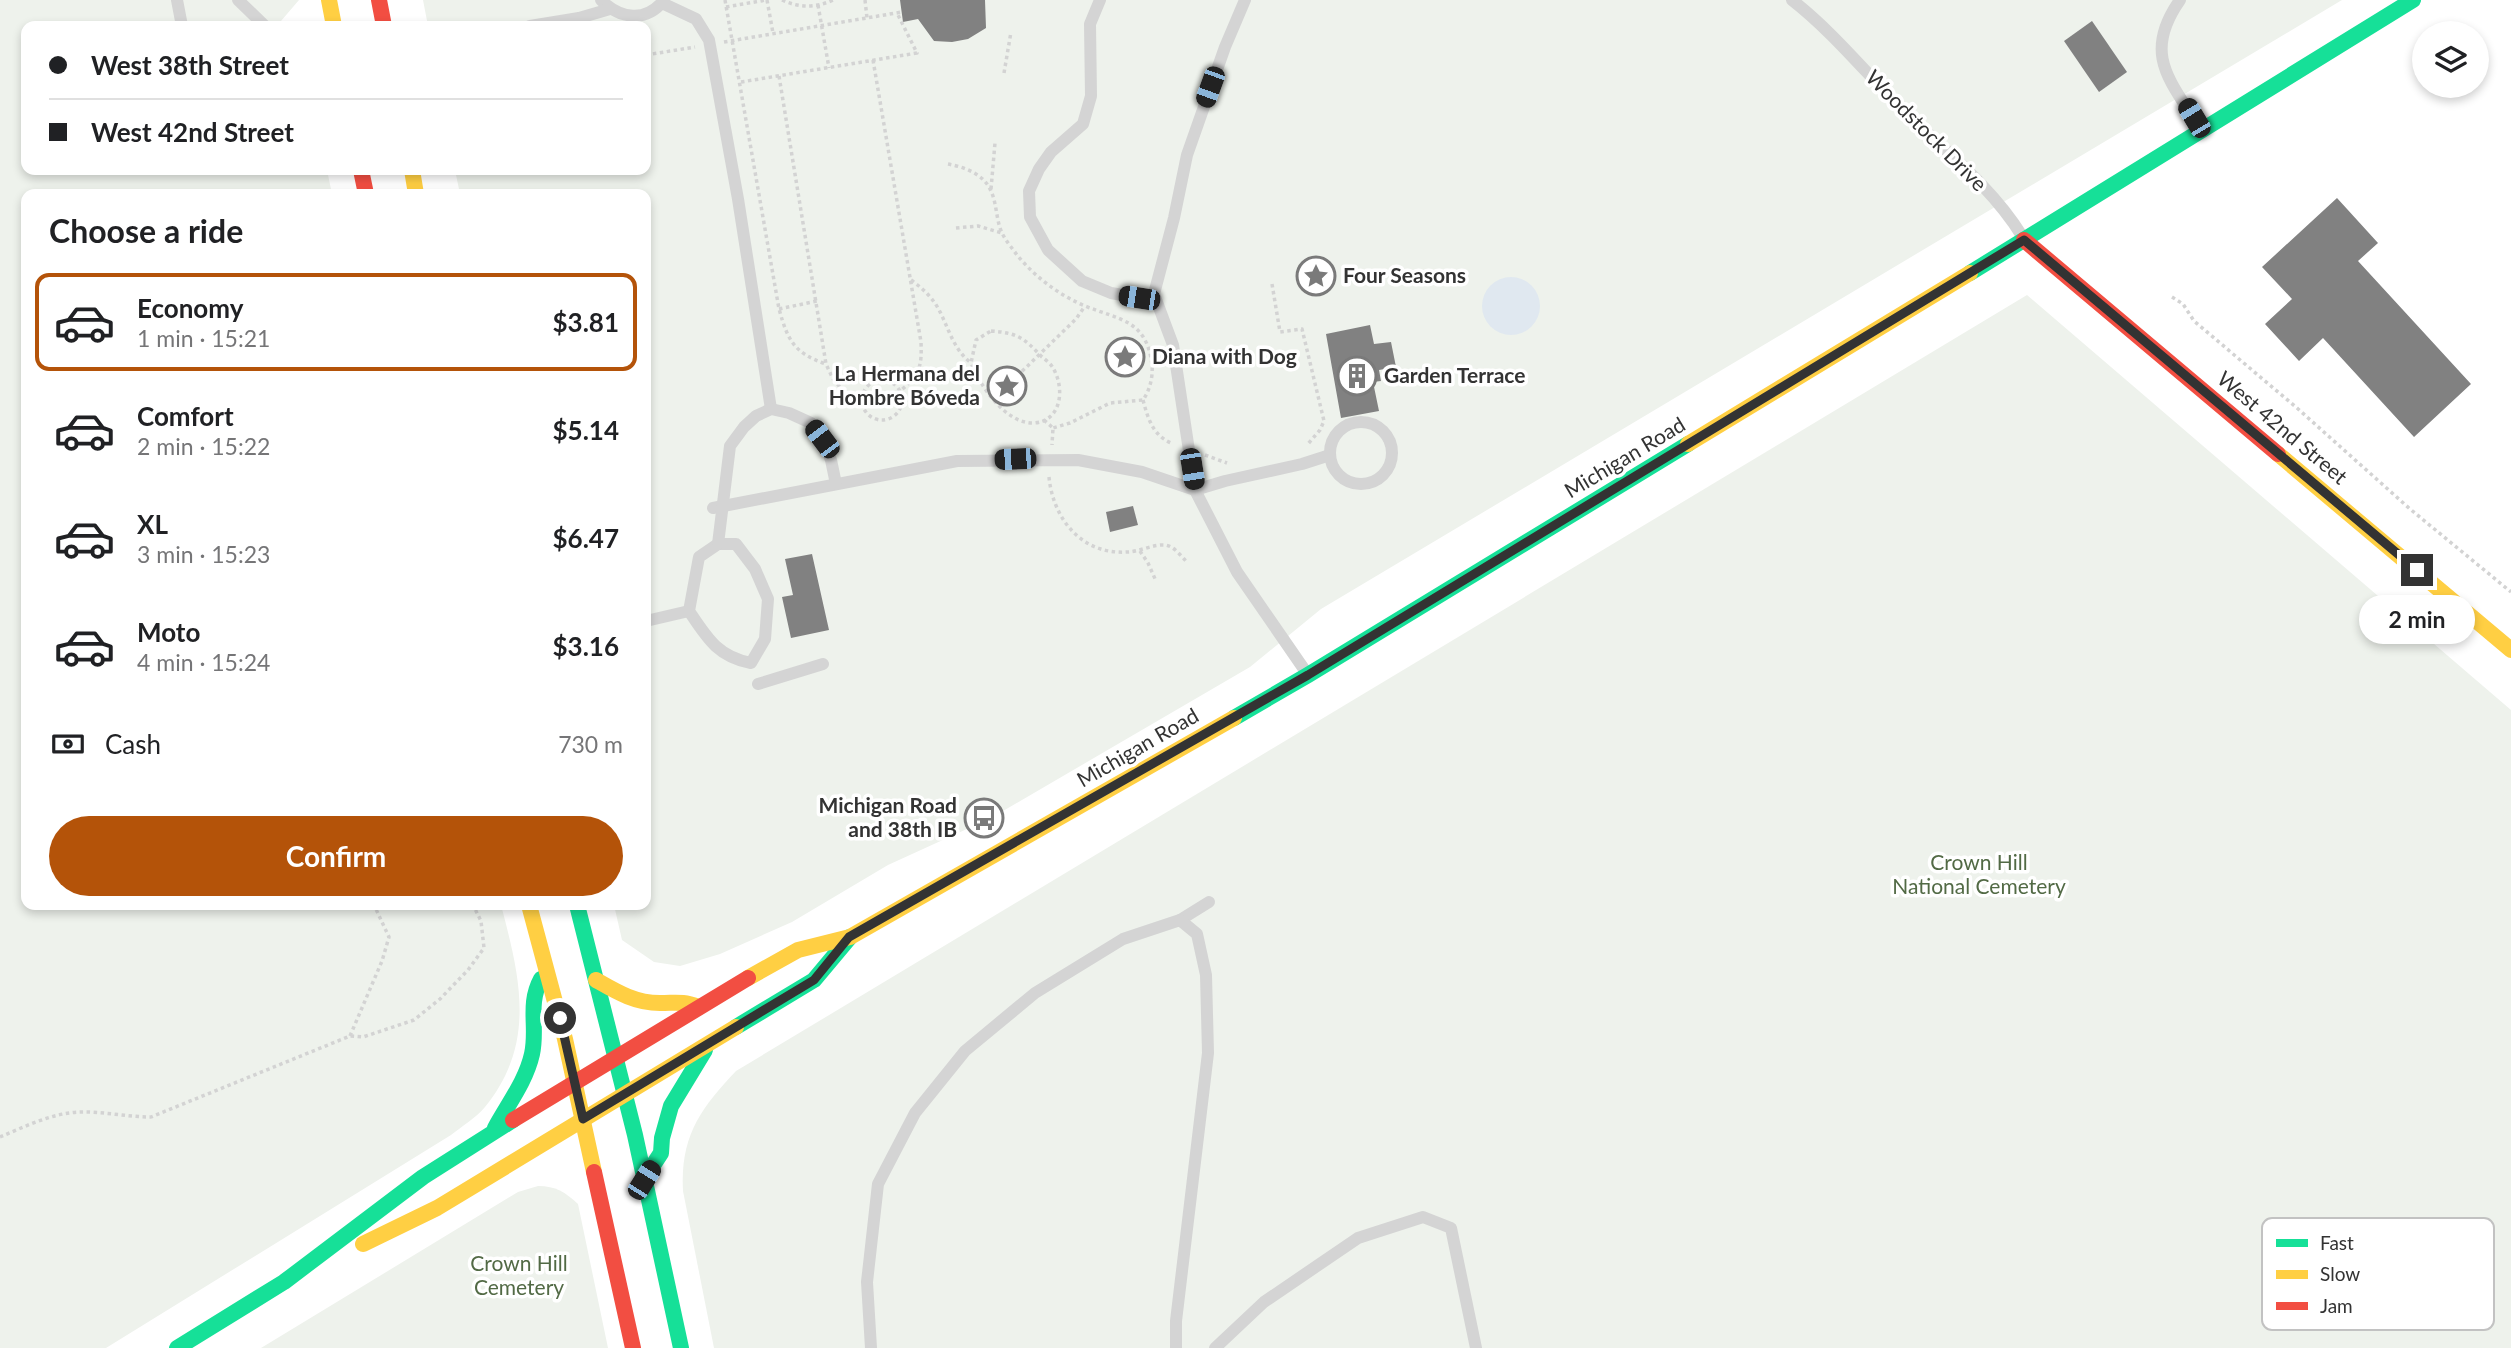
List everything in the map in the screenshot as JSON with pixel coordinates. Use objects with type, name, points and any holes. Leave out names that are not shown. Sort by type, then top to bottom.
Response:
[{"type":"main road","points":[[329,0],[333,21]]},
{"type":"main road","points":[[379,0],[383,21]]},
{"type":"main road","name":"Michigan Road","points":[[284,1282],[423,1177],[494,1130],[797,950],[849,937],[1308,675],[2413,0]]},
{"type":"main road","name":"West 42nd Street","points":[[2024,240],[2511,650]]},
{"type":"main road","points":[[530,910],[575,1082],[633,1348]]},
{"type":"main road","points":[[577,910],[616,1057],[681,1348]]},
{"type":"main road","name":"Michigan Road","points":[[284,1282],[437,1208],[814,980],[849,937]]},
{"type":"main road","points":[[494,1130],[520,1088],[529,1065],[535,1034],[532,997],[547,968]]},
{"type":"main road","points":[[596,980],[634,999],[659,1003],[682,1001],[699,1007]]},
{"type":"main road","points":[[644,1180],[661,1153],[662,1138],[671,1106],[710,1043]]},
{"type":"main road","points":[[177,1348],[284,1282]]},
{"type":"lane","points":[[177,0],[181,21]]},
{"type":"lane","points":[[238,0],[260,21]]},
{"type":"lane","points":[[1100,0],[1090,24],[1091,96],[1083,124],[1051,152],[1039,169],[1030,191],[1030,217],[1048,250],[1082,281],[1111,293],[1139,298],[1154,295]]},
{"type":"lane","points":[[1245,0],[1186,155],[1174,218],[1154,295],[1173,345],[1195,490],[1237,572],[1308,675]]},
{"type":"lane","name":"Woodstock Drive","points":[[1792,0],[1823,25],[1895,102],[1996,201],[2024,240]]},
{"type":"lane","points":[[2180,0],[2167,18],[2161,43],[2163,69],[2201,131]]},
{"type":"lane","points":[[565,21],[579,19],[606,5],[622,15],[636,17],[652,12],[663,1],[696,19],[710,44],[771,409]]},
{"type":"lane","points":[[718,544],[718,508],[730,446],[756,416],[771,409],[789,413],[811,424],[822,439],[831,460],[836,484]]},
{"type":"lane","points":[[1362,421],[1382,430],[1391,449],[1390,463],[1384,472],[1376,480],[1366,483],[1355,483],[1338,474],[1330,455],[1335,436],[1342,428],[1362,421]]},
{"type":"lane","points":[[718,508],[957,461],[1078,460],[1142,472],[1195,490],[1330,455]]},
{"type":"lane","points":[[718,544],[736,544],[755,569],[768,599],[765,639],[751,663],[732,660],[707,638],[689,611],[699,557],[718,544]]},
{"type":"lane","points":[[651,620],[689,611]]},
{"type":"lane","points":[[758,684],[823,664]]},
{"type":"lane","points":[[871,1348],[867,1282],[878,1184],[915,1113],[965,1051],[1035,993],[1124,939],[1180,920],[1209,902]]},
{"type":"lane","points":[[1180,920],[1197,934],[1206,975],[1208,1053],[1176,1321],[1176,1344],[1189,1348]]},
{"type":"lane","points":[[1215,1348],[1264,1302],[1358,1238],[1423,1217],[1451,1227],[1476,1348]]},
{"type":"path","points":[[725,0],[785,331],[793,346],[807,357],[826,364]]},
{"type":"path","points":[[726,6],[766,0],[774,33]]},
{"type":"path","points":[[782,0],[801,6],[818,5],[833,0]]},
{"type":"path","points":[[865,0],[867,18]]},
{"type":"path","points":[[818,5],[829,68]]},
{"type":"path","points":[[651,54],[900,12],[917,53],[741,82]]},
{"type":"path","points":[[1004,73],[1011,32]]},
{"type":"path","points":[[873,60],[921,342],[922,362],[914,380],[900,391]]},
{"type":"path","points":[[779,76],[826,364],[833,379],[848,397],[863,398]]},
{"type":"path","points":[[995,143],[991,190],[1002,233],[1028,268],[1041,280],[1085,306],[1126,321],[1142,332],[1150,351],[1153,375],[1143,400],[1149,422],[1168,442],[1234,464]]},
{"type":"path","points":[[948,164],[967,167],[991,190]]},
{"type":"path","points":[[956,228],[978,226],[1002,233]]},
{"type":"path","points":[[911,280],[926,291],[938,308],[957,347],[971,363],[980,384],[996,398],[1005,412],[1033,423],[1055,413],[1060,401],[1053,368],[1027,340],[1016,335],[991,331],[976,340],[971,363]]},
{"type":"path","points":[[1272,284],[1280,332],[1302,329],[1324,421],[1305,448]]},
{"type":"path","points":[[2172,297],[2183,304],[2194,321],[2511,593]]},
{"type":"path","points":[[779,309],[817,301]]},
{"type":"path","points":[[1012,381],[1076,319],[1085,306]]},
{"type":"path","points":[[1006,377],[1012,381],[1015,387],[1011,396],[996,398],[994,387],[997,381],[1006,377]]},
{"type":"path","points":[[877,381],[888,381],[900,391],[901,407],[895,415],[885,420],[870,415],[864,406],[863,398],[868,386],[877,381]]},
{"type":"path","points":[[1054,428],[1110,404],[1143,400]]},
{"type":"path","points":[[1044,420],[1054,428]]},
{"type":"path","points":[[1054,428],[1049,477],[1051,495],[1058,513],[1074,535],[1104,551],[1140,551],[1164,545],[1175,549],[1186,561]]},
{"type":"path","points":[[1140,551],[1156,581]]},
{"type":"path","points":[[350,1036],[382,961],[388,937],[376,910]]},
{"type":"path","points":[[0,1137],[45,1120],[78,1112],[151,1117],[350,1036],[363,1037],[414,1020],[440,999],[468,970],[484,948],[481,921],[476,910]]},
{"type":"green space","points":[[0,0],[299,0],[281,21],[21,21],[21,175],[328,175],[331,189],[21,189],[21,910],[502,910],[518,984],[518,1034],[512,1059],[501,1083],[485,1107],[451,1135],[106,1348],[0,1348]]},
{"type":"green space","points":[[423,0],[2342,0],[1321,609],[1250,667],[991,818],[888,865],[792,922],[720,954],[680,966],[654,962],[622,940],[615,910],[651,910],[651,189],[459,189],[456,175],[651,175],[651,21],[427,21]]},
{"type":"green space","name":"Crown Hill National Cemetery","points":[[2027,295],[2511,710],[2511,1348],[714,1348],[683,1191],[683,1172],[689,1139],[695,1125],[712,1098],[736,1071]]},
{"type":"green space","name":"Crown Hill Cemetery","points":[[538,1186],[560,1190],[578,1204],[608,1348],[261,1348],[518,1192]]},
{"type":"shaded area","points":[[1505,277],[1517,277],[1532,285],[1540,300],[1540,312],[1532,327],[1517,335],[1505,335],[1490,327],[1482,312],[1482,300],[1490,285]]},
{"type":"building","points":[[900,0],[985,0],[986,28],[968,39],[934,41],[918,19],[903,22]]},
{"type":"building","points":[[2092,21],[2127,72],[2099,92],[2064,41]]},
{"type":"building","points":[[2337,198],[2378,243],[2358,261],[2471,384],[2414,437],[2323,338],[2299,361],[2265,324],[2292,299],[2262,267]]},
{"type":"building","name":"Garden Terrace","points":[[1370,325],[1374,344],[1391,342],[1396,367],[1379,370],[1381,381],[1373,382],[1379,411],[1341,418],[1326,334]]},
{"type":"building","points":[[1133,506],[1138,525],[1110,532],[1106,512]]},
{"type":"building","points":[[812,554],[829,630],[791,638],[782,597],[793,595],[785,559]]},
{"type":"traffic: fast","points":[[1970,273],[2413,0]]},
{"type":"traffic: fast","points":[[1234,718],[1688,444]]},
{"type":"traffic: fast","points":[[578,910],[635,1135],[681,1348]]},
{"type":"traffic: fast","points":[[736,1027],[814,980],[850,937]]},
{"type":"traffic: fast","points":[[495,1128],[529,1064],[534,1044],[535,998],[541,979]]},
{"type":"traffic: fast","points":[[644,1179],[661,1153],[662,1138],[671,1106],[705,1050]]},
{"type":"traffic: fast","points":[[177,1348],[284,1282],[423,1177],[513,1120]]},
{"type":"traffic: slow","points":[[329,0],[333,21]]},
{"type":"traffic: slow","points":[[413,175],[415,189]]},
{"type":"traffic: slow","points":[[1688,444],[1970,273]]},
{"type":"traffic: slow","points":[[2278,454],[2511,650]]},
{"type":"traffic: slow","points":[[748,978],[798,950],[850,937],[1234,718]]},
{"type":"traffic: slow","points":[[530,910],[565,1039],[594,1172]]},
{"type":"traffic: slow","points":[[596,980],[634,999],[699,1007]]},
{"type":"traffic: slow","points":[[363,1244],[437,1208],[736,1027]]},
{"type":"traffic: jam","points":[[379,0],[383,21]]},
{"type":"traffic: jam","points":[[362,175],[365,189]]},
{"type":"traffic: jam","points":[[2024,240],[2278,454]]},
{"type":"traffic: jam","points":[[513,1120],[748,978]]},
{"type":"traffic: jam","points":[[594,1172],[633,1348]]},
{"type":"place","name":"Four Seasons","points":[[1316,276]]},
{"type":"place","name":"Diana with Dog","points":[[1125,357]]},
{"type":"place","name":"Garden Terrace","points":[[1357,376]]},
{"type":"place","name":"La Hermana del Hombre Bóveda","points":[[1007,386]]},
{"type":"place","name":"Michigan Road and 38th IB","points":[[984,818]]},
{"type":"route","points":[[560,1018],[583,1119],[814,980],[849,937],[1308,675],[2024,240],[2417,570]]}]
